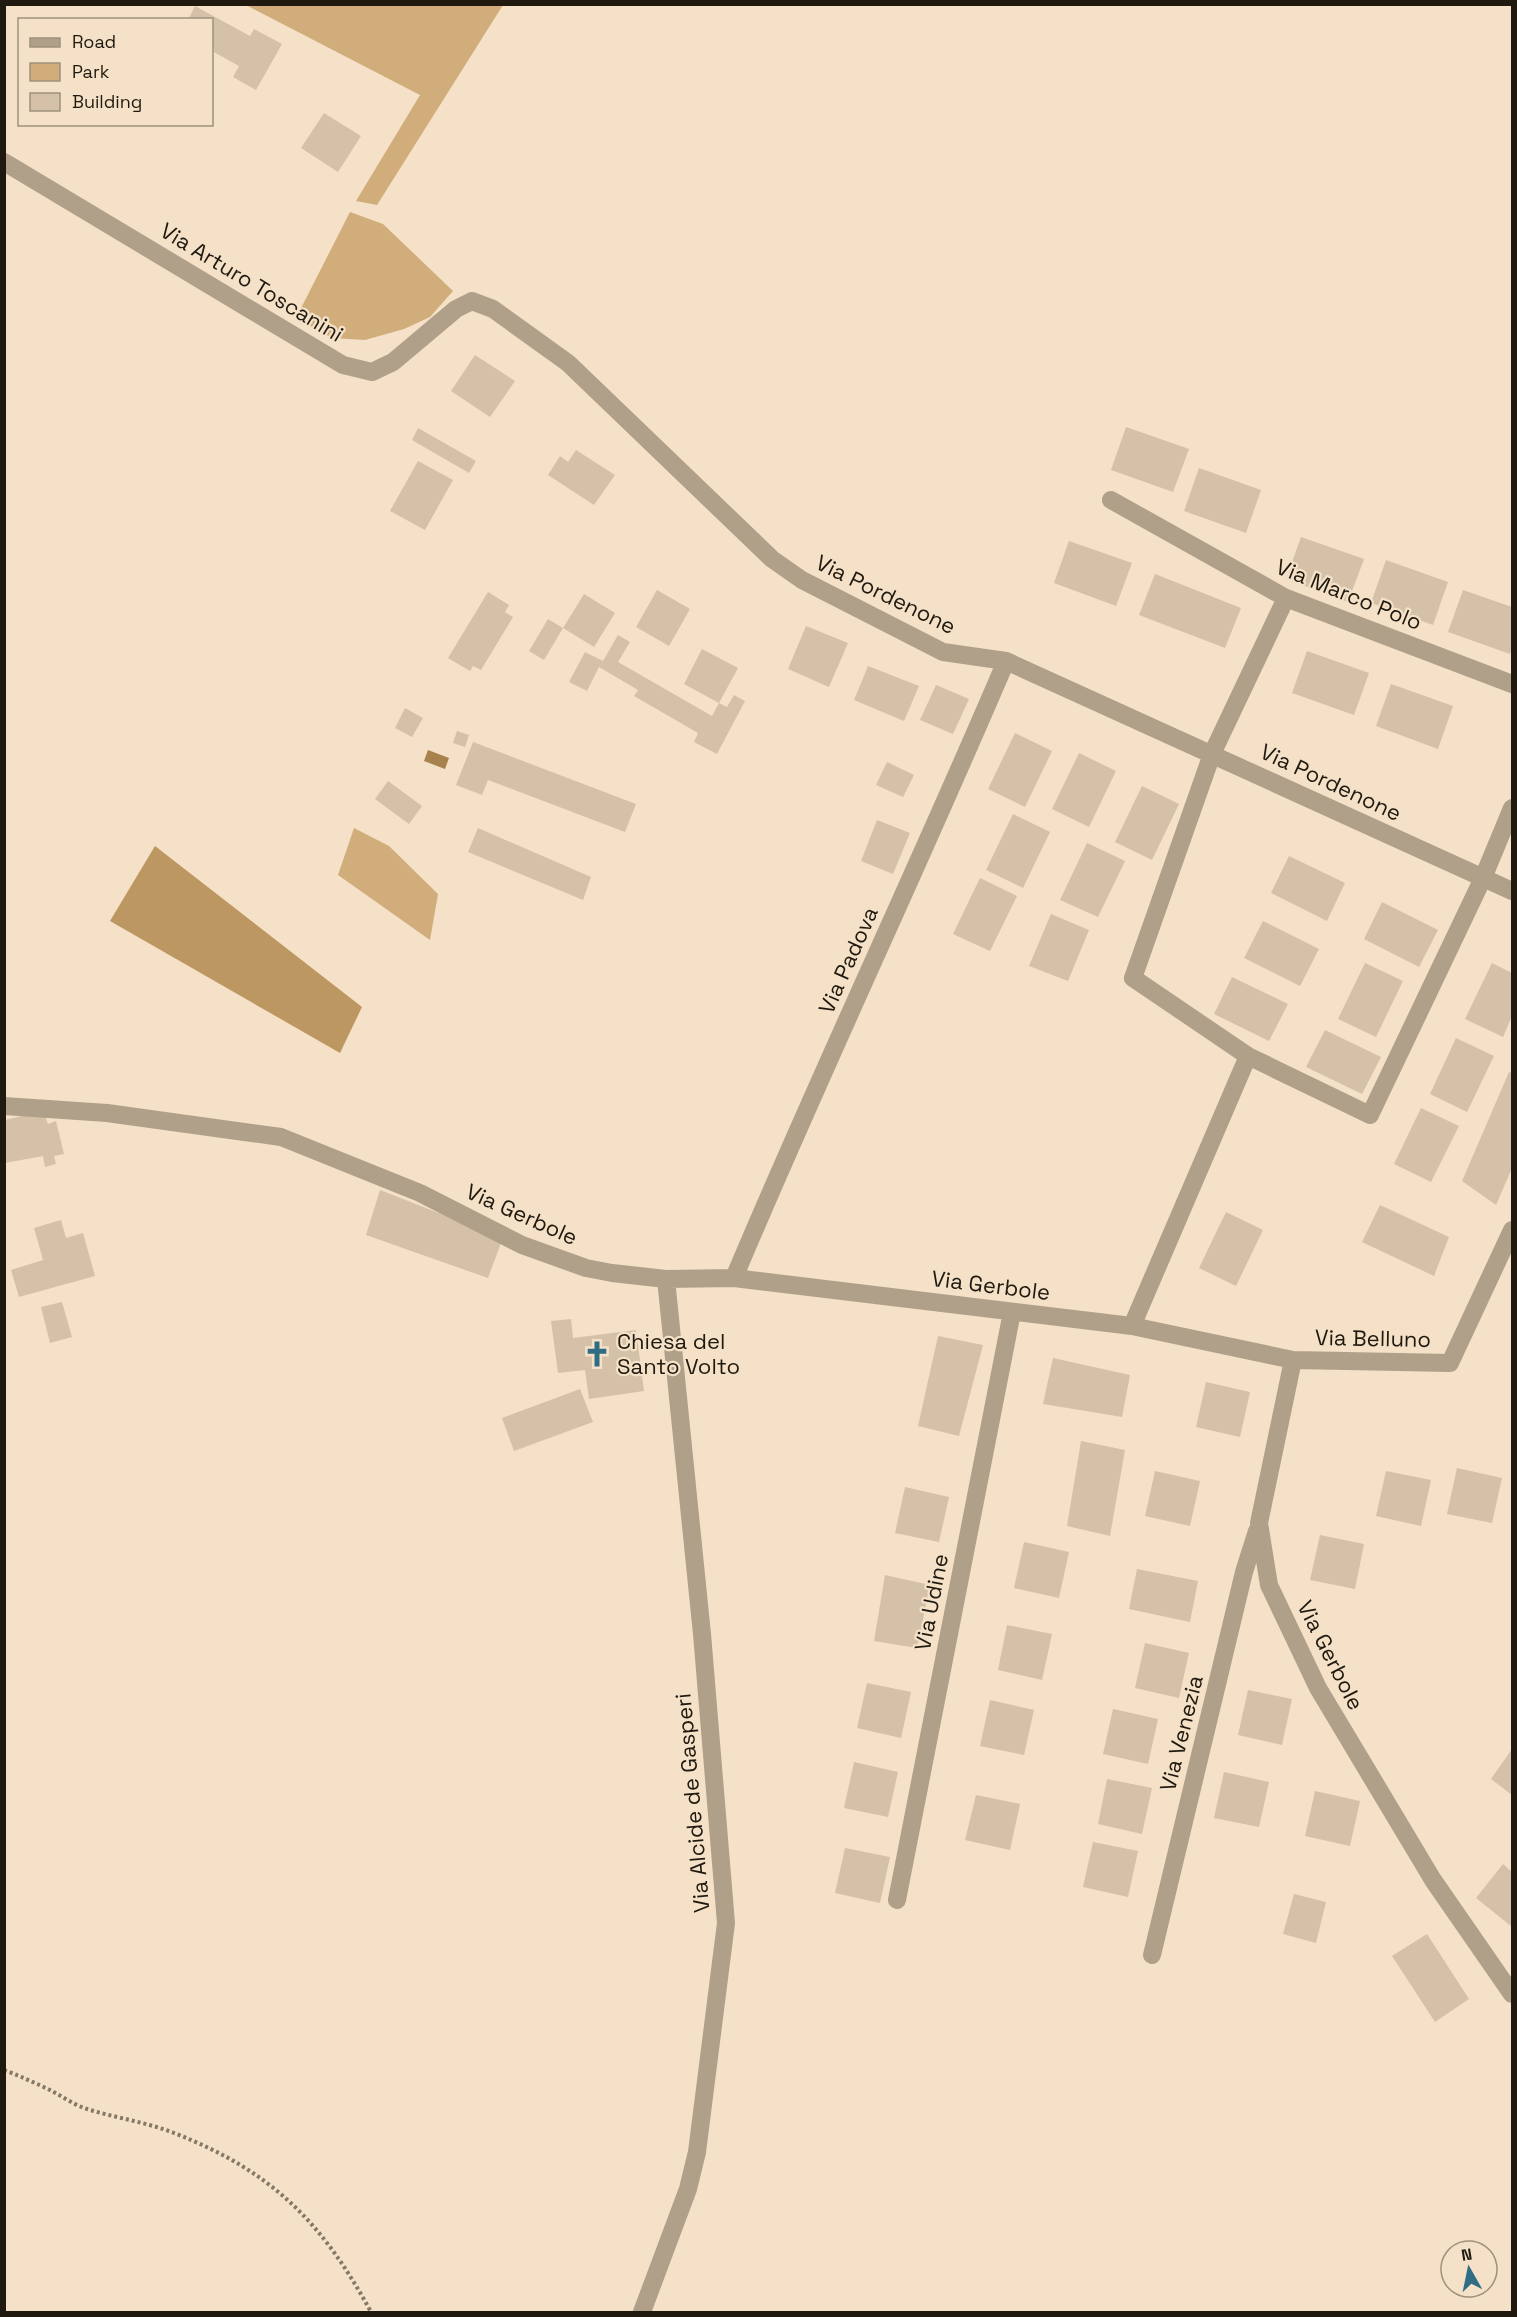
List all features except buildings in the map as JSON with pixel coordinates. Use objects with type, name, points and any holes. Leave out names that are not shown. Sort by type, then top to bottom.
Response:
[{"type":"street","name":"Via Arturo Toscanini","points":[[4,162],[343,365],[372,372],[393,362],[456,309],[472,301]]},
{"type":"street","name":"Via Pordenone","points":[[472,301],[493,309],[568,363],[772,559],[802,580],[943,652],[1006,661],[1512,891]]},
{"type":"street","name":"Via Marco Polo","points":[[1111,500],[1286,598],[1512,684]]},
{"type":"street","points":[[1286,598],[1212,754],[1134,978],[1248,1056],[1370,1115],[1483,878],[1512,808]]},
{"type":"street","name":"Via Padova","points":[[734,1278],[865,980],[939,820],[1006,661]]},
{"type":"street","points":[[1132,1326],[1248,1056]]},
{"type":"street","name":"Via Gerbole","points":[[4,1106],[107,1113],[281,1137],[420,1193],[522,1245],[575,1264],[612,1273],[666,1279],[734,1278],[1132,1326],[1293,1360],[1259,1523],[1269,1585],[1318,1688],[1433,1880],[1512,1994]]},
{"type":"street","name":"Via Belluno","points":[[1293,1360],[1450,1363],[1512,1230]]},
{"type":"street","name":"Via Alcide de Gasperi","points":[[642,2313],[688,2189],[697,2152],[726,1923],[702,1634],[666,1279]]},
{"type":"street","name":"Via Udine","points":[[897,1900],[1012,1312]]},
{"type":"street","name":"Via Venezia","points":[[1152,1955],[1244,1572],[1259,1523]]},
{"type":"path","points":[[4,2070],[85,2108],[174,2133],[216,2151],[257,2174],[292,2203],[316,2228],[346,2269],[371,2313]]},
{"type":"green space","points":[[246,5],[503,5],[377,205],[356,201],[420,95]]},
{"type":"green space","points":[[350,212],[383,224],[453,291],[430,317],[404,329],[365,340],[332,338],[296,318]]},
{"type":"green space","points":[[354,828],[389,846],[438,894],[430,940],[338,875]]},
{"type":"shaded area","points":[[428,750],[449,758],[445,769],[424,761]]},
{"type":"shaded area","points":[[155,846],[362,1007],[340,1053],[110,921]]},
{"type":"place","name":"Chiesa del Santo Volto","points":[[597,1354]]}]
